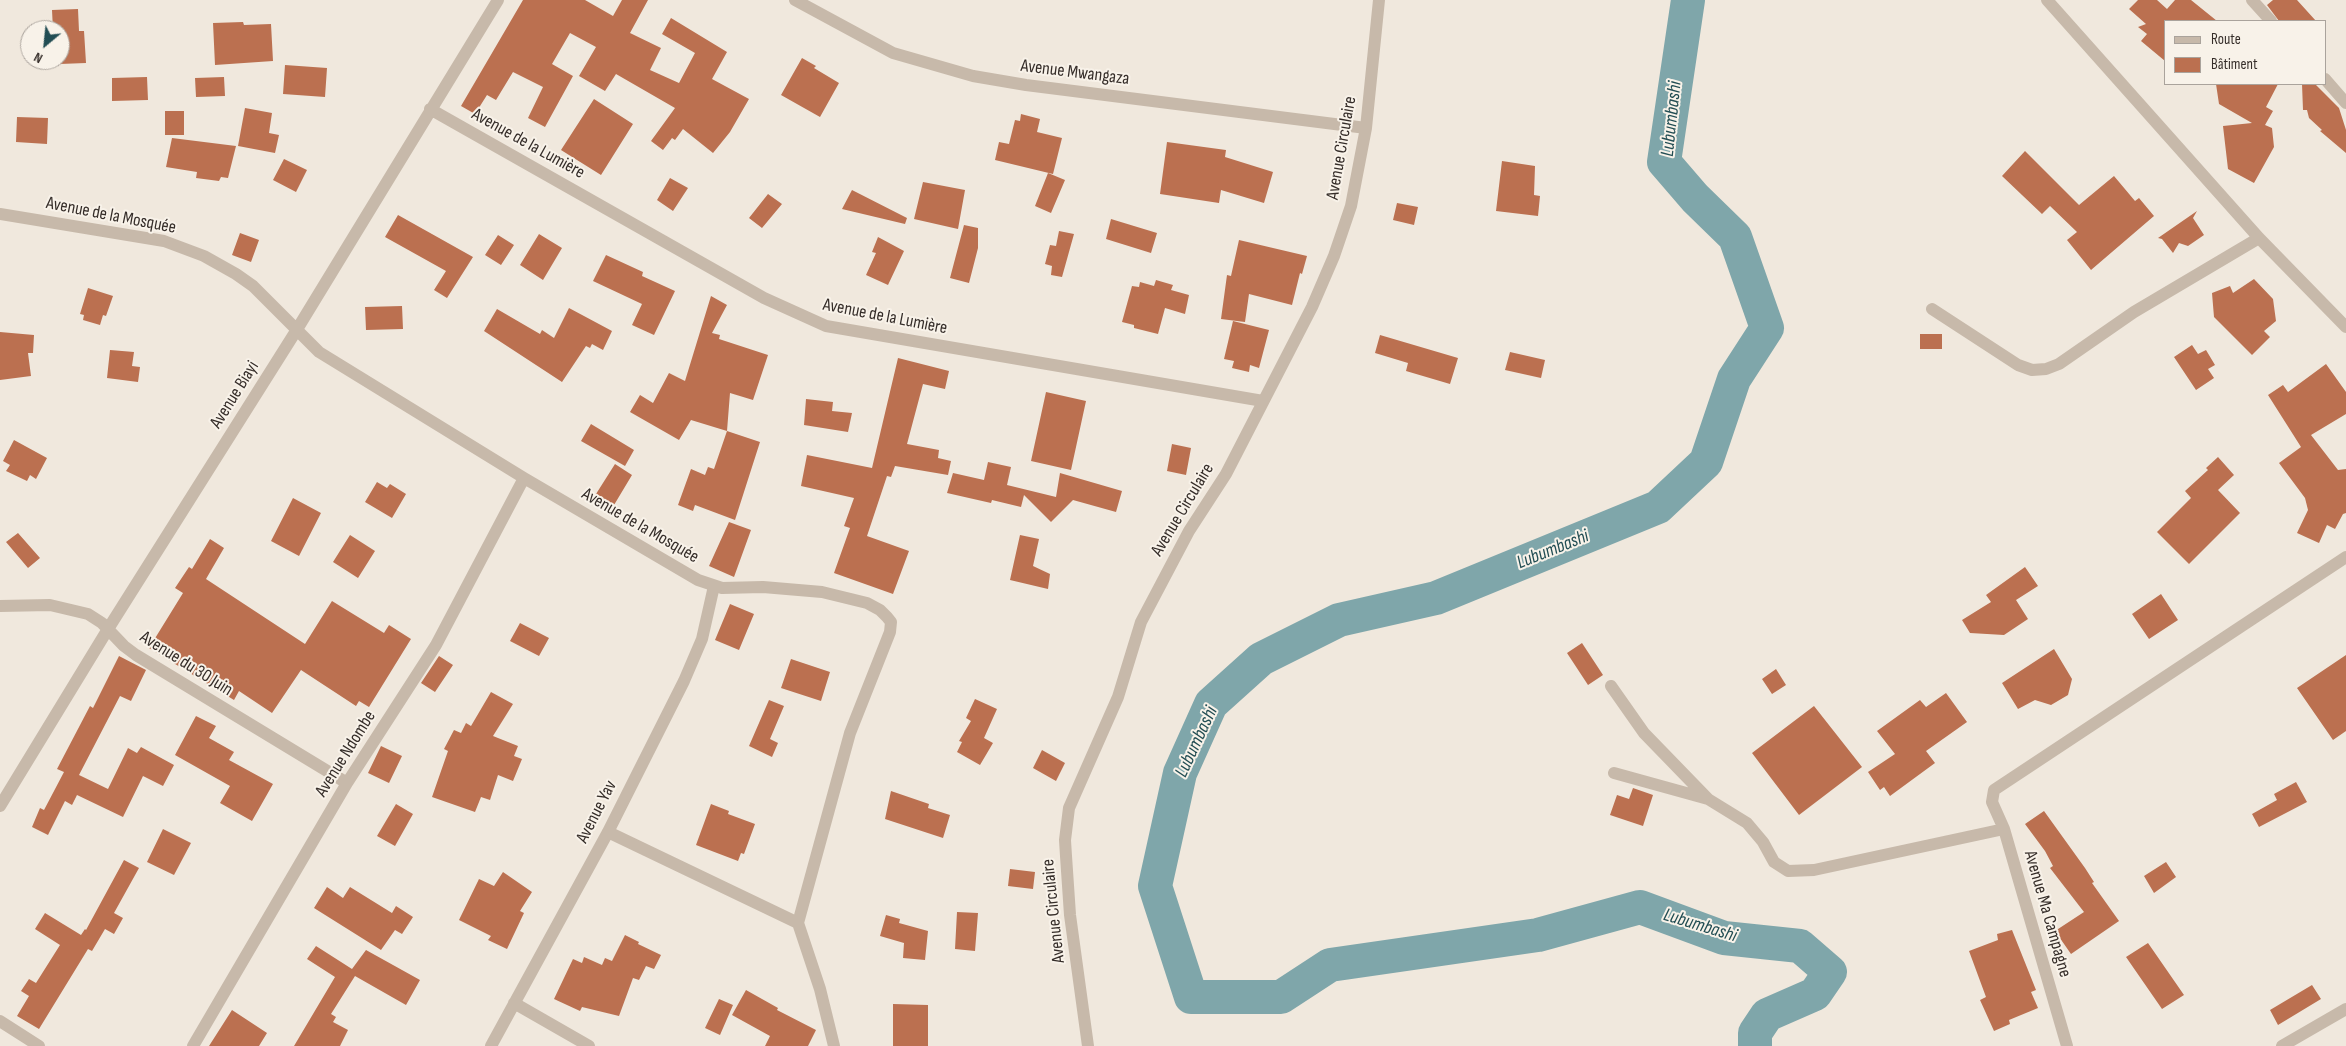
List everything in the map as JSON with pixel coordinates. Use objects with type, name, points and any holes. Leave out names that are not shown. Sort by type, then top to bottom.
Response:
[{"type":"street","name":"Avenue Biayi","points":[[0,806],[108,629],[296,331],[498,0]]},
{"type":"street","name":"Avenue Mwangaza","points":[[795,0],[894,53],[973,76],[1026,86],[1366,128]]},
{"type":"street","name":"Avenue Circulaire","points":[[1088,1046],[1070,915],[1064,840],[1069,808],[1118,697],[1141,622],[1189,531],[1226,474],[1312,307],[1334,256],[1351,206],[1366,128],[1379,0]]},
{"type":"street","points":[[2047,0],[2259,238],[2346,327]]},
{"type":"street","points":[[2252,0],[2270,20]]},
{"type":"street","points":[[2326,81],[2346,103]]},
{"type":"street","name":"Avenue de la Lumière","points":[[430,109],[764,298],[826,326],[1263,401]]},
{"type":"street","name":"Avenue de la Mosquée","points":[[0,214],[164,241],[204,256],[253,286],[319,352],[524,478],[698,580],[714,586],[784,588],[822,592],[867,603],[880,610],[891,622],[887,642],[850,733],[798,923]]},
{"type":"street","points":[[1932,309],[2018,366],[2032,370],[2046,369],[2059,364],[2134,312],[2259,238]]},
{"type":"street","name":"Avenue Ndombe","points":[[193,1046],[347,783],[436,645],[524,478]]},
{"type":"street","name":"Avenue Ma Campagne","points":[[2067,1046],[2004,829],[1992,802],[1994,790],[2346,557]]},
{"type":"street","name":"Avenue Yav","points":[[491,1046],[608,832],[684,681],[702,639],[714,586]]},
{"type":"street","name":"Avenue du 30 Juin","points":[[0,606],[50,605],[88,614],[108,629],[124,646],[136,655],[347,783]]},
{"type":"street","points":[[1611,686],[1644,733],[1708,799],[1747,823],[1764,842],[1774,862],[1788,871],[1799,872],[2004,829]]},
{"type":"street","points":[[1614,773],[1708,799]]},
{"type":"street","points":[[608,832],[798,923],[820,989],[834,1046]]},
{"type":"street","points":[[514,1003],[589,1046]]},
{"type":"street","points":[[2282,1046],[2346,1009]]},
{"type":"street","points":[[0,1021],[39,1046]]},
{"type":"building","points":[[523,0],[585,0],[613,16],[622,0],[648,0],[630,33],[661,48],[650,70],[679,83],[695,53],[662,34],[671,18],[727,52],[712,79],[749,99],[730,132],[713,153],[683,129],[675,140],[672,138],[663,150],[651,141],[675,108],[616,74],[605,91],[579,76],[596,47],[570,33],[552,64],[573,76],[545,127],[528,118],[543,87],[513,72],[496,100],[487,95],[475,114],[461,106]]},
{"type":"building","points":[[2138,0],[2157,0],[2167,9],[2175,0],[2191,0],[2216,20],[2164,20],[2164,60],[2141,41],[2147,34],[2138,27],[2146,24],[2129,9]]},
{"type":"building","points":[[2273,0],[2297,0],[2315,20],[2278,20],[2267,5]]},
{"type":"building","points":[[78,9],[79,31],[84,31],[86,63],[70,64],[70,20],[52,20],[52,10]]},
{"type":"building","points":[[243,22],[244,25],[271,24],[273,61],[215,65],[213,23]]},
{"type":"building","points":[[802,58],[816,66],[814,68],[839,83],[820,117],[781,95]]},
{"type":"building","points":[[285,65],[327,68],[325,97],[283,94]]},
{"type":"building","points":[[147,77],[148,100],[112,101],[112,78]]},
{"type":"building","points":[[224,77],[225,96],[196,97],[195,78]]},
{"type":"building","points":[[2216,85],[2277,85],[2266,107],[2273,111],[2265,125],[2272,128],[2274,147],[2254,183],[2228,169],[2223,126],[2252,123],[2219,104]]},
{"type":"building","points":[[2302,85],[2316,85],[2339,108],[2346,130],[2346,153],[2320,131],[2322,130],[2309,118],[2307,110],[2303,110]]},
{"type":"building","points":[[594,99],[633,124],[601,175],[561,150]]},
{"type":"building","points":[[245,108],[272,113],[269,133],[279,135],[275,153],[238,146]]},
{"type":"building","points":[[165,111],[184,111],[184,135],[165,135]]},
{"type":"building","points":[[1021,114],[1040,119],[1037,132],[1062,138],[1053,174],[995,160],[999,142],[1009,144],[1015,120],[1020,121]]},
{"type":"building","points":[[17,117],[48,118],[47,144],[16,142]]},
{"type":"building","points":[[172,138],[236,146],[228,178],[221,177],[219,181],[196,178],[197,172],[166,167]]},
{"type":"building","points":[[1167,142],[1226,150],[1225,157],[1273,172],[1264,203],[1221,190],[1219,203],[1160,194]]},
{"type":"building","points":[[2025,151],[2079,205],[2114,176],[2135,201],[2139,198],[2154,216],[2091,270],[2067,240],[2077,232],[2050,206],[2042,214],[2002,176]]},
{"type":"building","points":[[284,159],[307,170],[296,192],[273,180]]},
{"type":"building","points":[[1502,161],[1535,166],[1534,195],[1540,196],[1538,216],[1496,211]]},
{"type":"building","points":[[1048,173],[1065,180],[1051,213],[1035,206]]},
{"type":"building","points":[[670,178],[688,188],[673,211],[657,200]]},
{"type":"building","points":[[923,182],[965,190],[958,229],[914,219]]},
{"type":"building","points":[[852,190],[907,218],[905,224],[842,209]]},
{"type":"building","points":[[768,194],[782,204],[762,228],[749,218]]},
{"type":"building","points":[[1397,203],[1418,207],[1414,225],[1393,220]]},
{"type":"building","points":[[2197,211],[2193,218],[2204,235],[2188,246],[2179,243],[2173,253],[2162,239],[2158,238]]},
{"type":"building","points":[[398,215],[473,257],[447,298],[434,290],[446,271],[385,237]]},
{"type":"building","points":[[1111,219],[1157,233],[1151,253],[1106,239]]},
{"type":"building","points":[[964,225],[978,228],[978,248],[969,283],[950,278]]},
{"type":"building","points":[[1059,231],[1074,234],[1062,277],[1051,275],[1052,266],[1045,264],[1050,245],[1056,246]]},
{"type":"building","points":[[240,233],[259,240],[251,262],[232,255]]},
{"type":"building","points":[[539,234],[562,248],[543,280],[520,265]]},
{"type":"building","points":[[498,235],[514,245],[501,265],[485,255]]},
{"type":"building","points":[[878,237],[904,251],[888,285],[866,275],[876,253],[872,252]]},
{"type":"building","points":[[1239,240],[1307,256],[1302,274],[1300,273],[1292,305],[1249,294],[1245,322],[1221,319],[1227,275],[1231,276]]},
{"type":"building","points":[[606,255],[643,272],[642,276],[675,291],[654,335],[632,325],[642,304],[593,281]]},
{"type":"building","points":[[2254,279],[2273,299],[2276,321],[2264,331],[2270,337],[2252,355],[2214,317],[2212,293],[2230,286],[2233,293]]},
{"type":"building","points":[[1156,280],[1173,285],[1171,290],[1189,295],[1185,314],[1165,308],[1158,334],[1134,328],[1134,325],[1122,322],[1132,286],[1139,287],[1140,282],[1154,286]]},
{"type":"building","points":[[88,288],[113,296],[106,316],[103,315],[100,325],[83,320],[84,315],[80,314]]},
{"type":"building","points":[[711,296],[727,305],[712,333],[720,335],[719,339],[768,355],[753,400],[730,393],[727,431],[691,420],[679,440],[630,412],[640,395],[653,403],[669,373],[685,381]]},
{"type":"building","points":[[402,306],[403,329],[366,330],[365,307]]},
{"type":"building","points":[[569,308],[612,331],[603,350],[592,344],[590,348],[586,346],[562,382],[484,331],[497,309],[540,334],[542,330],[554,338]]},
{"type":"building","points":[[1233,321],[1269,330],[1259,368],[1250,365],[1249,372],[1232,368],[1234,361],[1224,359]]},
{"type":"building","points":[[0,332],[34,335],[33,353],[28,353],[31,376],[0,380]]},
{"type":"building","points":[[1920,334],[1942,334],[1942,349],[1920,349]]},
{"type":"building","points":[[1380,335],[1458,358],[1450,384],[1406,371],[1408,363],[1375,353]]},
{"type":"building","points":[[2192,345],[2198,354],[2206,350],[2215,365],[2208,369],[2214,378],[2196,390],[2174,357]]},
{"type":"building","points":[[110,350],[134,352],[132,366],[140,367],[138,382],[107,378]]},
{"type":"building","points":[[1510,352],[1545,360],[1541,378],[1505,370]]},
{"type":"building","points":[[898,358],[949,371],[945,389],[923,384],[907,444],[939,450],[938,458],[951,461],[948,475],[895,466],[891,477],[887,476],[867,536],[909,551],[893,594],[834,573],[850,528],[844,526],[854,498],[801,486],[807,455],[872,468]]},
{"type":"building","points":[[2326,364],[2346,392],[2346,414],[2311,435],[2338,470],[2346,469],[2346,513],[2343,514],[2335,529],[2327,525],[2319,543],[2297,533],[2308,510],[2305,498],[2279,463],[2301,447],[2268,395],[2283,385],[2288,392]]},
{"type":"building","points":[[1046,392],[1086,401],[1071,470],[1031,461]]},
{"type":"building","points":[[806,399],[833,402],[832,411],[852,413],[848,432],[804,425]]},
{"type":"building","points":[[591,424],[634,450],[625,466],[581,441]]},
{"type":"building","points":[[727,431],[760,442],[735,520],[695,505],[693,511],[678,505],[691,469],[705,475],[708,467],[714,469]]},
{"type":"building","points":[[14,440],[47,458],[36,479],[30,475],[27,481],[6,471],[10,465],[3,461]]},
{"type":"building","points":[[1172,444],[1191,448],[1186,475],[1167,471]]},
{"type":"building","points":[[2218,457],[2234,475],[2218,490],[2240,513],[2189,564],[2157,532],[2191,498],[2185,491],[2208,470],[2206,468]]},
{"type":"building","points":[[988,462],[1011,467],[1007,485],[1056,497],[1060,473],[1122,491],[1116,512],[1073,500],[1051,522],[1024,495],[1021,507],[992,500],[991,503],[947,493],[953,473],[984,480]]},
{"type":"building","points":[[615,464],[632,475],[614,505],[596,494]]},
{"type":"building","points":[[377,482],[387,488],[390,484],[406,494],[392,518],[365,502]]},
{"type":"building","points":[[293,498],[321,513],[299,556],[271,541]]},
{"type":"building","points":[[729,522],[751,530],[734,577],[709,566]]},
{"type":"building","points":[[18,533],[40,558],[28,568],[6,542]]},
{"type":"building","points":[[350,535],[375,551],[358,578],[333,562]]},
{"type":"building","points":[[1020,535],[1039,539],[1033,566],[1050,574],[1048,589],[1010,580]]},
{"type":"building","points":[[210,539],[224,548],[206,579],[305,644],[332,601],[384,633],[389,625],[411,639],[369,707],[359,701],[356,706],[301,670],[272,713],[239,691],[234,700],[149,648],[183,593],[175,588],[189,567],[192,569]]},
{"type":"building","points":[[2025,567],[2038,586],[2016,600],[2028,619],[2004,635],[1970,633],[1962,620],[1991,602],[1986,595]]},
{"type":"building","points":[[2161,594],[2178,620],[2149,639],[2132,614]]},
{"type":"building","points":[[730,604],[754,614],[739,650],[715,640]]},
{"type":"building","points":[[520,623],[549,638],[539,656],[510,641]]},
{"type":"building","points":[[1582,643],[1603,675],[1588,685],[1567,653]]},
{"type":"building","points":[[2054,649],[2072,679],[2068,695],[2051,705],[2035,700],[2018,709],[2002,683]]},
{"type":"building","points":[[2346,655],[2346,731],[2333,740],[2297,688]]},
{"type":"building","points":[[119,656],[146,670],[131,701],[120,696],[79,775],[108,789],[128,748],[137,753],[141,747],[174,765],[163,786],[143,776],[123,817],[77,795],[72,805],[65,801],[48,835],[32,827],[40,808],[44,810],[64,772],[57,769],[90,706],[93,708]]},
{"type":"building","points":[[439,656],[453,665],[435,692],[421,683]]},
{"type":"building","points":[[791,659],[830,672],[821,701],[781,688]]},
{"type":"building","points":[[1776,669],[1786,685],[1772,694],[1762,679]]},
{"type":"building","points":[[491,692],[513,704],[493,736],[518,746],[514,756],[522,759],[513,781],[498,775],[490,800],[481,797],[475,812],[432,797],[448,751],[444,749],[454,730],[461,733],[466,723],[471,726]]},
{"type":"building","points":[[1946,693],[1967,722],[1926,751],[1935,763],[1890,796],[1884,787],[1880,790],[1868,772],[1895,754],[1877,731],[1920,700],[1926,707]]},
{"type":"building","points":[[975,699],[997,709],[984,738],[993,743],[980,765],[957,752],[962,742],[959,741],[971,721],[966,718]]},
{"type":"building","points":[[769,700],[784,706],[770,739],[778,743],[772,757],[749,746]]},
{"type":"building","points":[[1814,706],[1862,767],[1799,815],[1752,753]]},
{"type":"building","points":[[196,716],[216,726],[209,738],[234,752],[229,760],[273,784],[252,821],[220,803],[230,786],[175,755]]},
{"type":"building","points":[[381,746],[402,756],[389,783],[368,773]]},
{"type":"building","points":[[1042,750],[1065,763],[1056,781],[1033,768]]},
{"type":"building","points":[[2296,782],[2307,802],[2259,827],[2252,814],[2277,800],[2274,794]]},
{"type":"building","points":[[1633,788],[1653,795],[1643,826],[1610,815],[1617,795],[1629,799]]},
{"type":"building","points":[[891,791],[929,804],[928,808],[950,815],[943,838],[885,819]]},
{"type":"building","points":[[396,804],[413,814],[395,846],[377,836]]},
{"type":"building","points":[[711,804],[729,811],[728,814],[755,824],[744,854],[741,853],[738,861],[696,845]]},
{"type":"building","points":[[2044,811],[2085,868],[2094,882],[2092,883],[2119,921],[2071,954],[2055,931],[2084,912],[2050,868],[2053,866],[2045,851],[2025,824]]},
{"type":"building","points":[[163,829],[191,843],[174,875],[147,862]]},
{"type":"building","points":[[124,860],[139,868],[114,913],[123,918],[114,934],[105,929],[92,951],[88,949],[39,1029],[17,1016],[29,996],[21,991],[29,979],[36,983],[60,945],[35,929],[45,913],[81,935],[86,930]]},
{"type":"building","points":[[2166,862],[2176,877],[2154,893],[2144,876]]},
{"type":"building","points":[[1010,869],[1035,872],[1033,889],[1008,886]]},
{"type":"building","points":[[503,872],[532,892],[520,911],[524,913],[507,949],[488,940],[491,936],[459,920],[479,879],[494,886]]},
{"type":"building","points":[[327,887],[343,898],[350,887],[392,913],[396,906],[413,917],[402,934],[395,930],[381,950],[314,908]]},
{"type":"building","points":[[957,912],[978,913],[975,951],[955,949]]},
{"type":"building","points":[[886,915],[900,919],[899,923],[928,931],[925,960],[903,958],[904,943],[880,936]]},
{"type":"building","points":[[2012,930],[2036,990],[2031,992],[2038,1008],[2009,1020],[2010,1024],[1994,1031],[1980,1000],[1986,997],[1969,951],[1998,940],[1997,934]]},
{"type":"building","points":[[625,935],[639,942],[638,944],[661,955],[654,969],[646,966],[639,980],[633,978],[619,1016],[582,1007],[580,1011],[554,999],[573,959],[582,963],[584,957],[602,965],[605,958],[612,961]]},
{"type":"building","points":[[2148,943],[2184,995],[2162,1009],[2126,957]]},
{"type":"building","points":[[316,946],[352,969],[366,950],[420,980],[406,1005],[355,976],[331,1014],[336,1017],[333,1022],[348,1030],[340,1046],[294,1046],[335,977],[307,959]]},
{"type":"building","points":[[2312,985],[2321,999],[2278,1025],[2270,1010]]},
{"type":"building","points":[[746,990],[778,1008],[777,1010],[816,1030],[808,1046],[765,1046],[770,1036],[732,1015]]},
{"type":"building","points":[[719,999],[733,1005],[720,1035],[705,1028]]},
{"type":"building","points":[[893,1004],[928,1005],[928,1046],[893,1046]]},
{"type":"building","points":[[232,1010],[267,1033],[259,1046],[209,1046]]},
{"type":"waterway","name":"Lubumbashi","points":[[1688,0],[1664,162],[1695,198],[1735,237],[1767,328],[1734,379],[1706,462],[1658,507],[1436,598],[1339,620],[1261,659],[1211,704],[1180,773],[1155,886],[1191,997],[1281,997],[1330,965],[1538,935],[1640,907],[1724,938],[1800,946],[1830,972],[1815,994],[1767,1015],[1755,1033],[1755,1046]]}]
